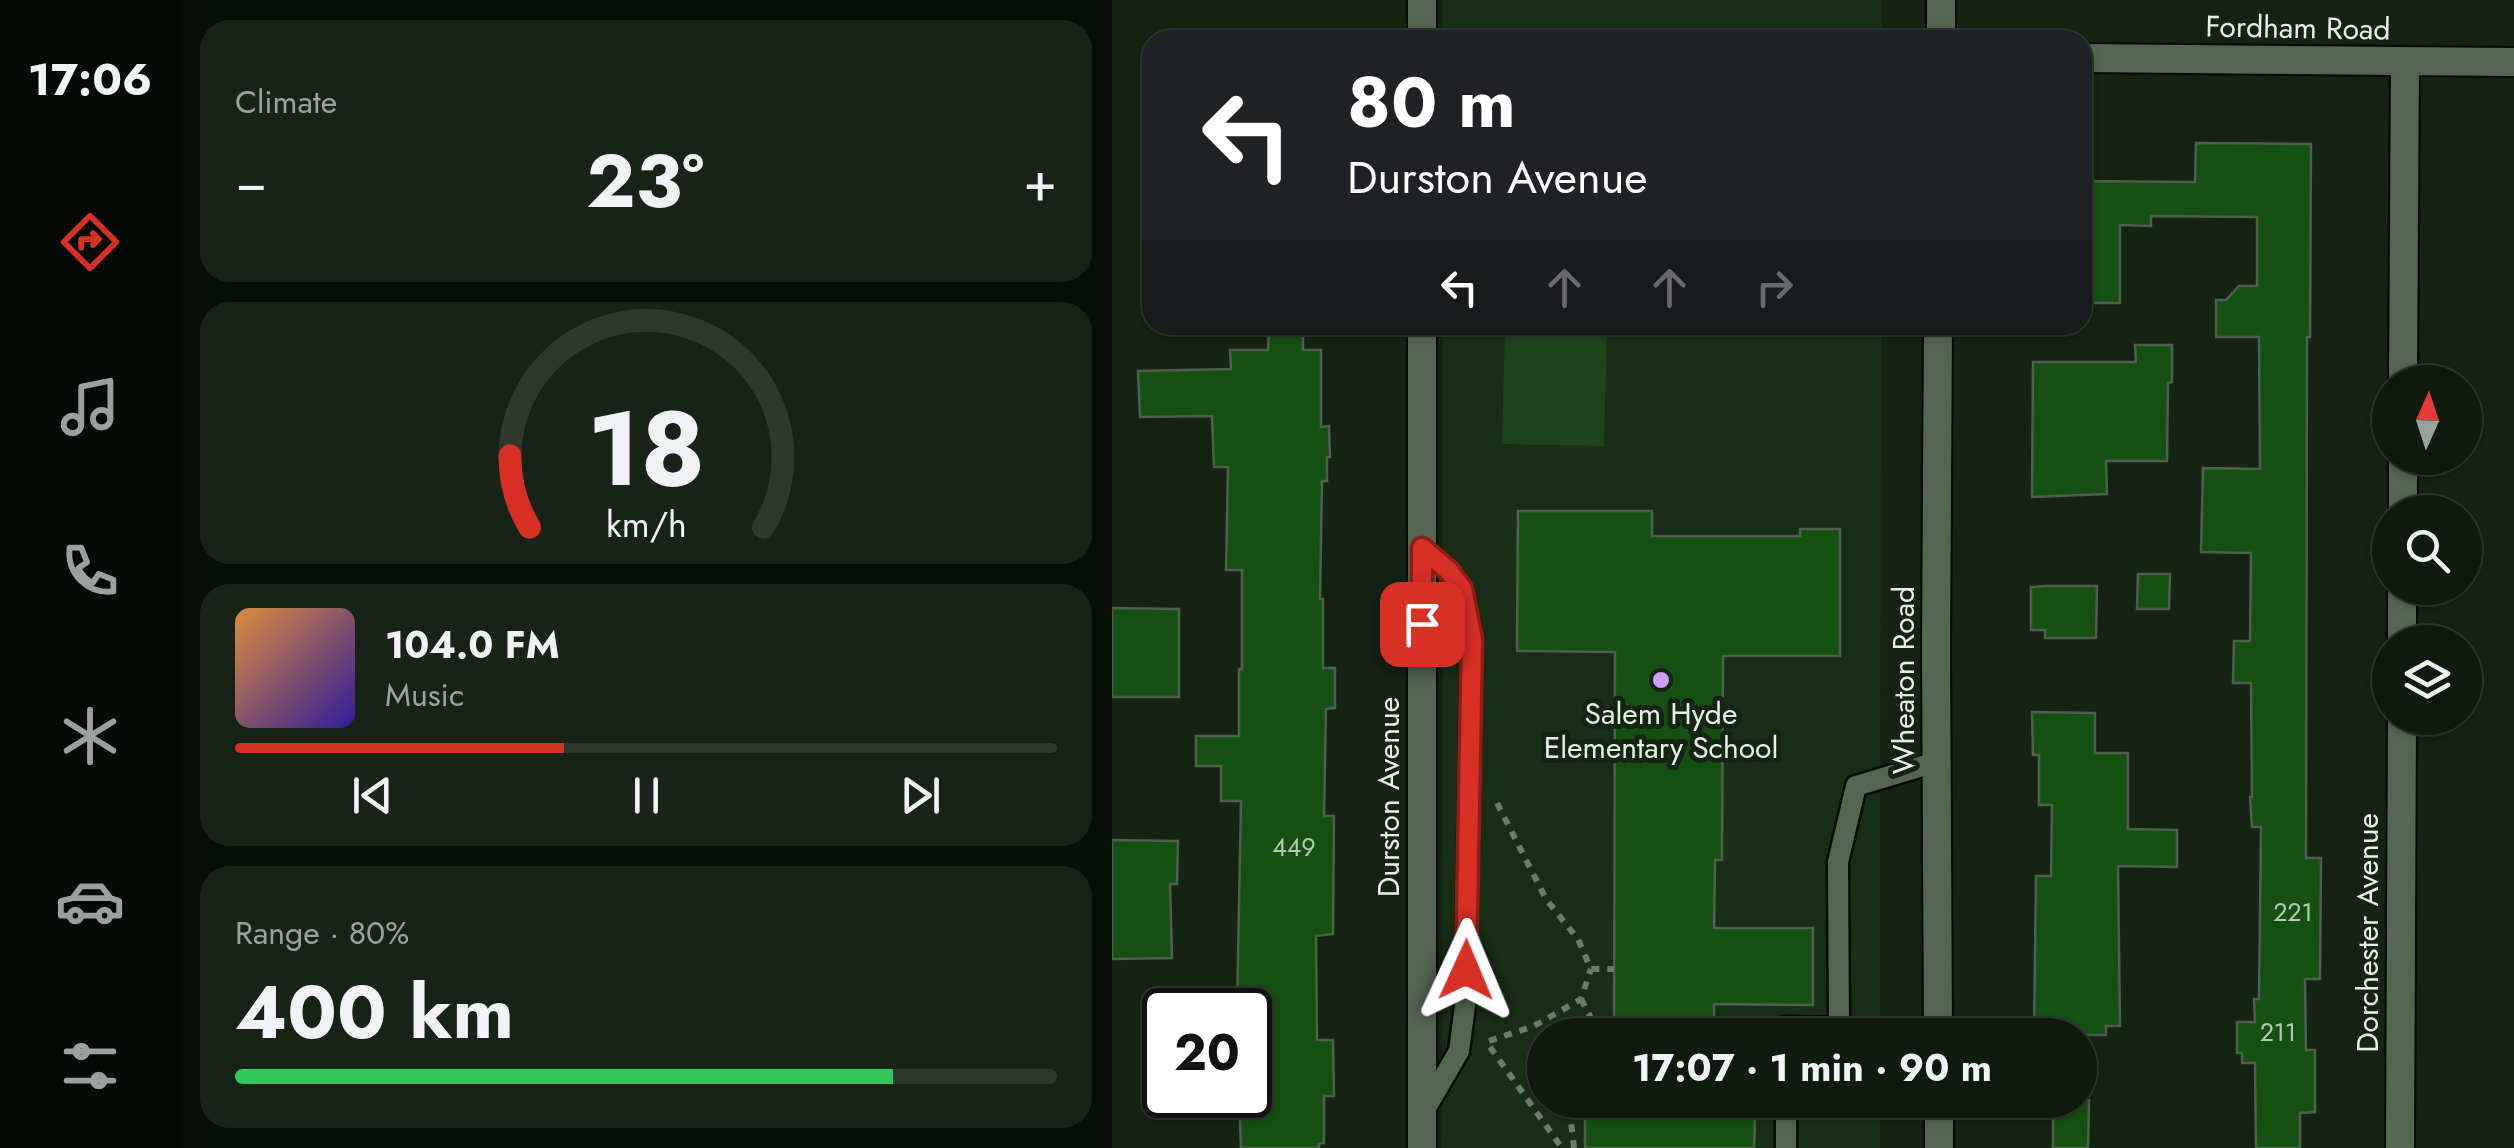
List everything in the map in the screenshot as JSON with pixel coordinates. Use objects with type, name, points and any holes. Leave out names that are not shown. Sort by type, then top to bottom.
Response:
[{"type":"street","points":[[1422,0],[1422,30]]},
{"type":"street","points":[[1941,0],[1941,30]]},
{"type":"street","name":"Fordham Road","points":[[2092,58],[2514,62]]},
{"type":"street","points":[[2403,365],[2404,62]]},
{"type":"street","name":"Durston Avenue","points":[[1422,335],[1422,1148]]},
{"type":"street","name":"Wheaton Road","points":[[1938,335],[1938,1018]]},
{"type":"street","name":"Dorchester Avenue","points":[[2400,1148],[2402,735]]},
{"type":"street","points":[[1939,1118],[1939,1148]]},
{"type":"lane","points":[[1422,548],[1448,570],[1462,589],[1472,639],[1465,1006],[1459,1051],[1422,1115]]},
{"type":"lane","points":[[1839,1018],[1838,862],[1856,786],[1936,762]]},
{"type":"lane","points":[[1786,1118],[1786,1148]]},
{"type":"path","points":[[1470,754],[1546,899],[1578,939],[1591,969],[1581,999],[1534,1026],[1486,1042],[1562,1148]]},
{"type":"path","points":[[1591,969],[1614,969]]},
{"type":"path","points":[[1581,999],[1590,1018]]},
{"type":"path","points":[[1572,1118],[1574,1148]]},
{"type":"shaded area","points":[[1443,0],[1882,0],[1882,30],[1443,30]]},
{"type":"shaded area","name":"Salem Hyde Elementary School","points":[[1443,335],[1881,335],[1880,1018],[1527,1018],[1527,1118],[1880,1118],[1880,1148],[1442,1148]]},
{"type":"shaded area","points":[[1505,335],[1607,335],[1604,446],[1502,444]]},
{"type":"building","points":[[2196,143],[2311,144],[2306,858],[2321,858],[2320,979],[2305,979],[2306,1050],[2315,1050],[2315,1112],[2300,1113],[2300,1148],[2256,1148],[2255,1063],[2242,1063],[2242,1053],[2237,1053],[2237,1022],[2255,1022],[2254,999],[2259,999],[2261,827],[2252,827],[2251,683],[2233,683],[2234,641],[2250,641],[2251,553],[2201,552],[2203,468],[2260,469],[2259,337],[2216,337],[2216,300],[2226,300],[2239,286],[2257,286],[2257,217],[2151,216],[2151,226],[2120,225],[2120,303],[2092,303],[2092,181],[2195,182]]},
{"type":"building","points":[[1269,335],[1303,335],[1303,350],[1321,350],[1321,427],[1329,426],[1330,457],[1327,481],[1322,481],[1320,599],[1323,668],[1335,668],[1335,708],[1326,709],[1324,816],[1334,816],[1333,934],[1316,936],[1317,1040],[1333,1040],[1334,1096],[1324,1096],[1324,1143],[1319,1148],[1241,1148],[1240,1118],[1272,1118],[1272,988],[1237,988],[1241,801],[1221,801],[1221,766],[1196,766],[1196,736],[1239,736],[1242,570],[1226,570],[1228,467],[1214,467],[1212,416],[1140,417],[1138,371],[1231,369],[1230,350],[1268,350]]},
{"type":"building","points":[[2135,345],[2172,345],[2167,461],[2106,461],[2107,494],[2032,497],[2033,362],[2136,362]]},
{"type":"building","points":[[1518,511],[1652,511],[1652,536],[1800,536],[1800,529],[1840,529],[1840,656],[1723,656],[1722,860],[1715,860],[1714,928],[1813,928],[1813,1005],[1714,1004],[1714,1018],[1614,1018],[1615,652],[1517,651]]},
{"type":"building","points":[[2138,574],[2170,574],[2169,609],[2137,609]]},
{"type":"building","points":[[2097,586],[2096,638],[2045,638],[2045,630],[2031,630],[2031,587]]},
{"type":"building","points":[[1112,608],[1179,609],[1179,697],[1112,697]]},
{"type":"building","points":[[2032,712],[2095,713],[2095,753],[2128,753],[2128,829],[2177,830],[2177,867],[2118,866],[2120,1026],[2106,1026],[2106,1035],[2097,1035],[2097,1018],[2034,1018],[2036,876],[2051,876],[2052,805],[2039,805],[2039,755],[2033,755]]},
{"type":"building","points":[[1112,840],[1178,841],[1177,884],[1170,884],[1172,958],[1112,959]]},
{"type":"building","points":[[1585,1118],[1755,1118],[1754,1148],[1585,1148]]},
{"type":"building","points":[[2053,1118],[2089,1118],[2088,1148],[2053,1148]]},
{"type":"place","name":"Salem Hyde Elementary School","points":[[1661,680]]},
{"type":"route","points":[[1422,624],[1422,548],[1448,570],[1462,589],[1472,639],[1466,970]]}]
